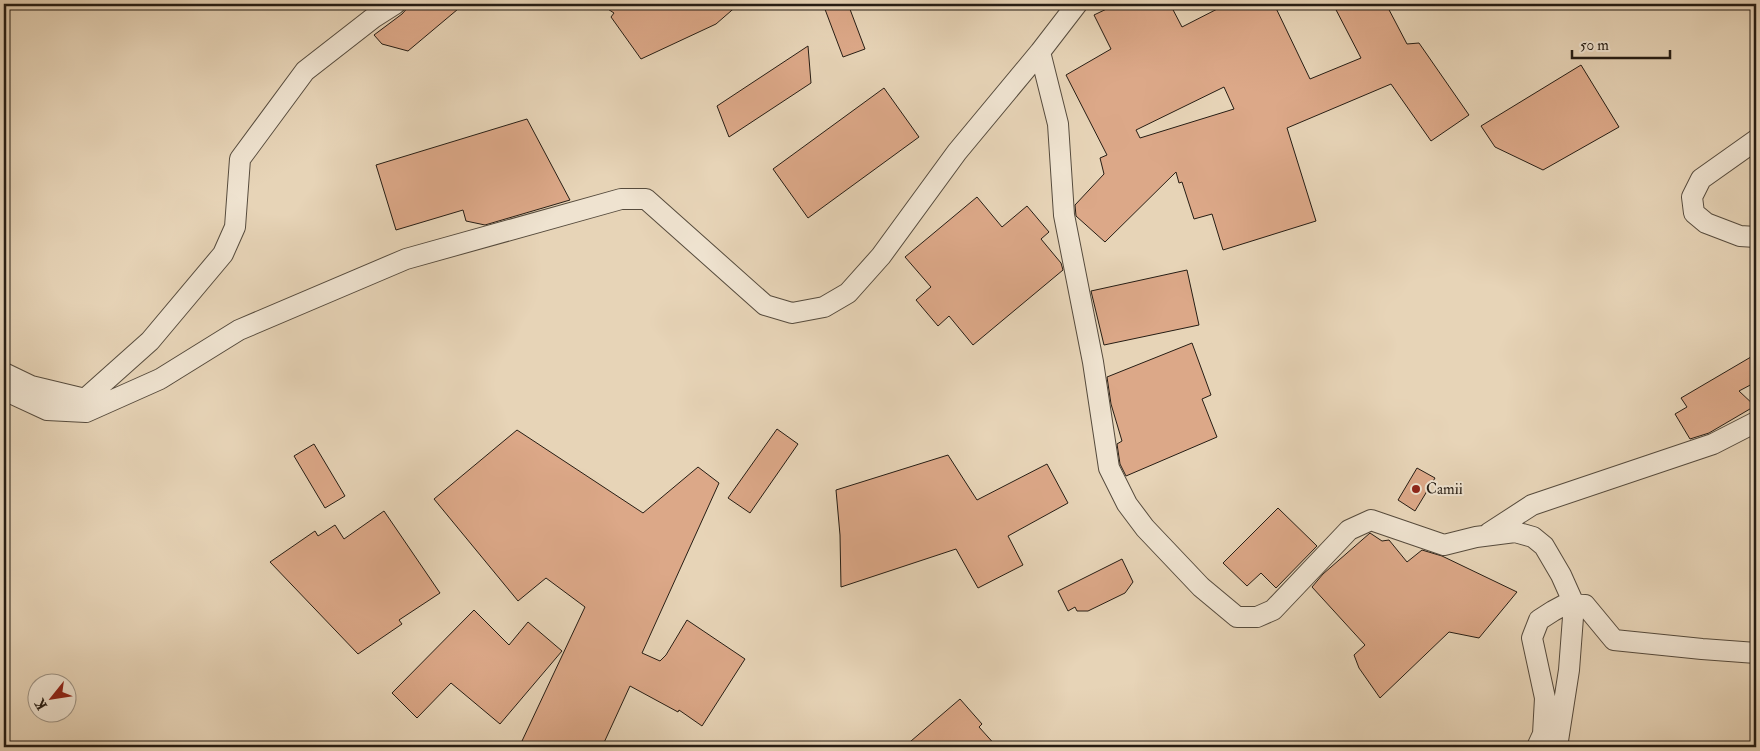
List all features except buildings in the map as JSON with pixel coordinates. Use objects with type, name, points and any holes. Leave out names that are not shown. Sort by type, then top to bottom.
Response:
[{"type":"street","points":[[4,373],[31,386],[85,399],[150,340],[223,254],[235,227],[240,159],[305,71],[373,18],[395,4]]},
{"type":"street","points":[[4,390],[47,410],[86,412],[160,379],[239,330],[406,260],[621,199],[646,199],[765,305],[792,313],[824,307],[848,293],[881,256],[957,152],[1077,4]]},
{"type":"street","points":[[1040,52],[1058,124],[1064,215],[1091,353],[1109,468],[1127,504],[1145,528],[1201,587],[1237,618],[1257,617],[1273,610],[1349,530],[1371,520],[1444,545],[1483,536],[1515,532],[1533,537],[1544,546],[1561,575],[1574,604],[1569,670],[1557,747]]},
{"type":"street","points":[[1756,140],[1701,179],[1692,196],[1694,213],[1706,223],[1740,236],[1756,237]]},
{"type":"street","points":[[1483,536],[1532,505],[1713,444],[1756,422]]},
{"type":"street","points":[[1537,747],[1544,734],[1545,698],[1532,638],[1539,620],[1566,604],[1585,605],[1614,640],[1756,653]]},
{"type":"waterway","points":[[1749,747],[1756,742]]},
{"type":"place","name":"Camii","points":[[1416,489]]}]
